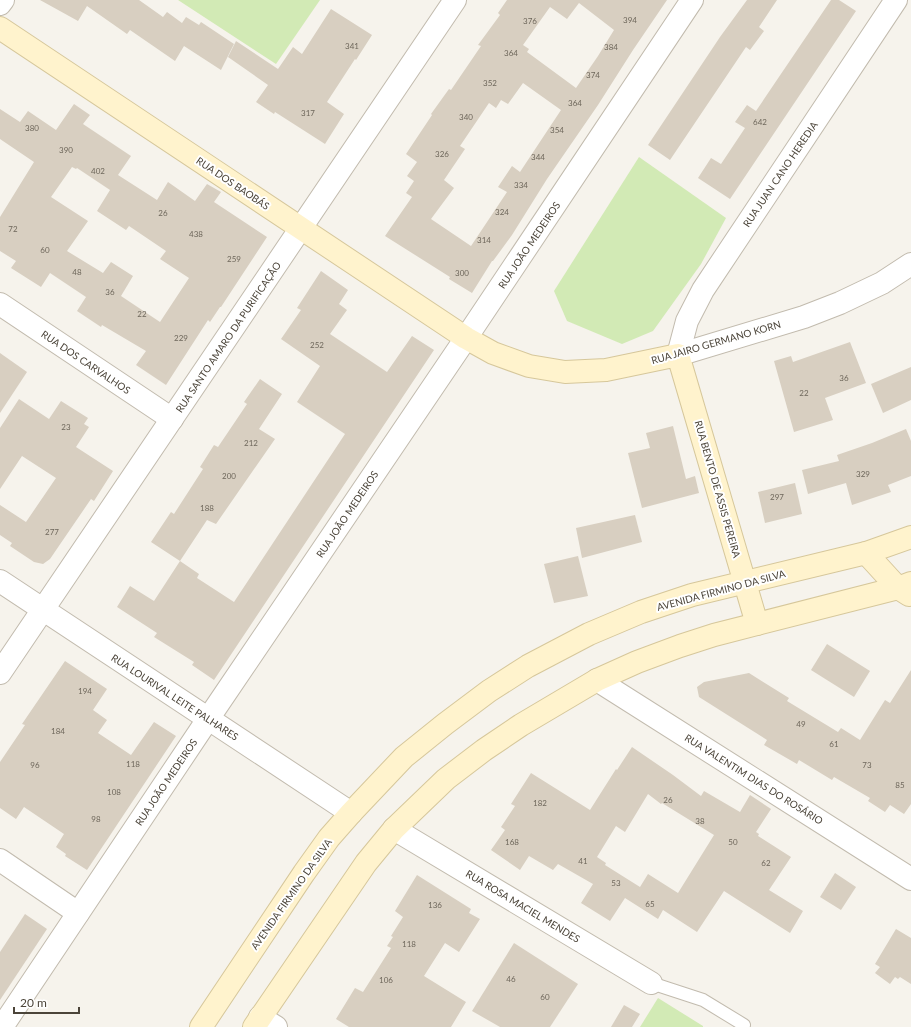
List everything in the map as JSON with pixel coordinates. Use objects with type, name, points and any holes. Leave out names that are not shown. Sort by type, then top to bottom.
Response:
[{"type":"street","points":[[0,4],[2,0]]},
{"type":"street","name":"RUA SANTO AMARO DA PURIFICAÇÃO","points":[[0,673],[455,0]]},
{"type":"street","name":"RUA JOÃO MEDEIROS","points":[[2,1027],[692,0]]},
{"type":"street","name":"RUA JUAN CANO HEREDIA","points":[[678,355],[687,321],[703,290],[896,0]]},
{"type":"street","name":"RUA DOS BAOBÁS","points":[[0,28],[466,338]]},
{"type":"street","name":"RUA JAIRO GERMANO KORN","points":[[466,338],[494,353],[522,363],[565,372],[606,370],[678,355],[811,314],[882,284],[911,264]]},
{"type":"street","name":"RUA DOS CARVALHOS","points":[[0,304],[172,419]]},
{"type":"street","name":"RUA BENTO DE ASSIS PEREIRA","points":[[678,355],[757,624]]},
{"type":"street","name":"AVENIDA FIRMINO DA SILVA","points":[[201,1027],[329,838],[404,757],[489,690],[528,666],[589,634],[641,612],[692,595],[866,553],[911,537]]},
{"type":"street","points":[[866,553],[907,589]]},
{"type":"street","name":"RUA LOURIVAL LEITE PALHARES","points":[[0,581],[351,813]]},
{"type":"street","points":[[263,1024],[366,864],[394,829],[446,779],[484,750],[521,725],[597,680],[637,662],[680,646],[757,624],[907,589]]},
{"type":"street","name":"RUA VALENTIM DIAS DO ROSÁRIO","points":[[597,680],[911,879]]},
{"type":"street","name":"RUA ROSA MACIEL MENDES","points":[[394,829],[651,983]]},
{"type":"street","points":[[0,860],[78,913]]},
{"type":"lane","points":[[651,983],[703,1000],[744,1025]]},
{"type":"green space","points":[[178,0],[320,0],[276,64]]},
{"type":"green space","points":[[639,157],[726,218],[701,264],[653,331],[622,344],[567,321],[554,291]]},
{"type":"green space","points":[[658,998],[703,1026],[703,1027],[640,1027]]},
{"type":"building","points":[[40,0],[139,0],[163,17],[167,12],[182,23],[186,17],[199,25],[201,22],[234,44],[221,70],[184,46],[175,61],[130,30],[127,34],[87,6],[78,21]]},
{"type":"building","points":[[507,0],[667,0],[472,293],[449,279],[450,277],[385,236],[412,197],[406,193],[414,181],[407,176],[417,162],[406,154],[432,115],[431,114],[449,89],[451,90],[481,46],[478,45],[500,15],[498,13]],"holes":[[[579,3],[614,30],[576,88],[527,52],[529,49],[523,45],[550,7],[567,19]],[[523,83],[561,110],[520,172],[512,166],[498,187],[507,192],[471,246],[431,219],[454,188],[444,180],[465,149],[460,146],[489,103],[496,108],[501,100],[508,104]]]},
{"type":"building","points":[[747,0],[777,0],[759,27],[764,31],[750,50],[746,47],[670,160],[648,145],[720,37]]},
{"type":"building","points":[[831,0],[839,0],[856,11],[730,199],[698,178],[711,158],[721,164],[745,128],[735,122],[747,105],[756,111]]},
{"type":"building","points":[[331,9],[372,35],[327,102],[344,114],[325,144],[275,112],[274,114],[256,102],[268,85],[228,57],[236,41],[278,69],[293,47],[302,54]]},
{"type":"building","points":[[74,104],[90,115],[83,124],[131,156],[118,175],[157,200],[168,182],[195,201],[207,184],[221,192],[214,202],[267,237],[221,307],[210,322],[208,320],[166,385],[136,365],[146,351],[102,325],[101,327],[77,311],[86,297],[50,273],[41,287],[11,268],[16,261],[0,251],[0,217],[34,162],[0,139],[0,109],[20,122],[28,111],[56,130]],"holes":[[[72,167],[77,168],[110,190],[97,211],[126,230],[129,226],[166,251],[160,259],[189,278],[160,322],[121,296],[133,276],[111,262],[103,273],[67,251],[88,221],[51,197]]]},
{"type":"building","points":[[321,271],[348,290],[339,304],[347,310],[330,334],[387,372],[412,336],[434,350],[214,680],[192,665],[194,662],[154,637],[157,633],[117,607],[130,586],[154,601],[180,561],[199,574],[197,578],[234,602],[345,434],[297,402],[320,366],[281,339],[301,310],[297,308]]},
{"type":"building","points":[[850,342],[866,383],[825,398],[833,420],[794,432],[774,361],[791,356],[793,362]]},
{"type":"building","points":[[0,353],[27,372],[0,413]]},
{"type":"building","points":[[911,367],[911,400],[883,413],[871,384]]},
{"type":"building","points":[[260,379],[282,394],[259,429],[275,439],[216,524],[207,520],[180,561],[151,542],[171,512],[174,514],[203,469],[200,467],[214,445],[218,447],[247,404],[244,402]]},
{"type":"building","points":[[19,399],[49,419],[61,401],[88,418],[84,424],[89,427],[76,447],[113,471],[94,501],[91,499],[50,559],[43,564],[34,562],[10,546],[12,543],[0,535],[0,505],[26,522],[56,478],[22,456],[0,489],[0,428]]},
{"type":"building","points":[[673,426],[686,479],[695,476],[699,493],[642,508],[628,453],[650,448],[646,433]]},
{"type":"building","points":[[906,429],[911,441],[911,476],[888,485],[891,492],[852,505],[846,483],[808,494],[802,470],[839,461],[837,455]]},
{"type":"building","points":[[795,483],[802,514],[765,523],[758,492]]},
{"type":"building","points":[[635,515],[642,542],[582,558],[576,528]]},
{"type":"building","points":[[578,556],[588,596],[554,603],[544,564]]},
{"type":"building","points":[[827,644],[870,671],[854,697],[811,670]]},
{"type":"building","points":[[65,661],[107,689],[93,710],[107,720],[98,733],[131,755],[154,722],[176,736],[87,870],[65,856],[66,854],[56,847],[64,834],[24,807],[16,819],[0,808],[0,762],[25,725],[22,724]]},
{"type":"building","points":[[911,670],[911,804],[904,814],[890,805],[885,812],[868,801],[870,798],[834,777],[832,780],[799,760],[797,764],[764,745],[767,740],[699,697],[697,687],[704,682],[749,673],[789,698],[787,701],[838,732],[841,728],[860,740],[885,700],[890,703]]},
{"type":"building","points":[[632,747],[701,796],[704,791],[740,812],[750,795],[771,809],[756,832],[759,834],[758,836],[791,857],[769,890],[803,911],[790,933],[724,891],[697,932],[663,910],[658,919],[625,898],[610,921],[581,903],[593,884],[558,864],[553,870],[529,856],[520,870],[491,850],[505,830],[501,827],[515,806],[511,804],[531,773],[590,810],[616,769],[617,770]],"holes":[[[648,794],[661,804],[662,803],[714,835],[678,893],[648,874],[640,887],[605,865],[606,863],[597,857],[616,826],[625,832]]]},
{"type":"building","points":[[835,873],[856,887],[841,910],[820,897]]},
{"type":"building","points":[[417,875],[471,909],[469,913],[480,919],[459,952],[445,943],[424,976],[466,1002],[451,1027],[349,1027],[336,1019],[355,988],[363,992],[391,948],[387,946],[393,937],[391,936],[403,917],[395,911]]},
{"type":"building","points":[[25,914],[47,929],[0,1000],[0,952]]},
{"type":"building","points":[[896,929],[911,938],[911,984],[900,977],[898,979],[895,977],[890,984],[875,973],[880,967],[875,964]]},
{"type":"building","points":[[514,943],[578,984],[550,1027],[500,1027],[472,1011]]},
{"type":"building","points":[[624,1005],[640,1014],[632,1027],[611,1027]]}]
